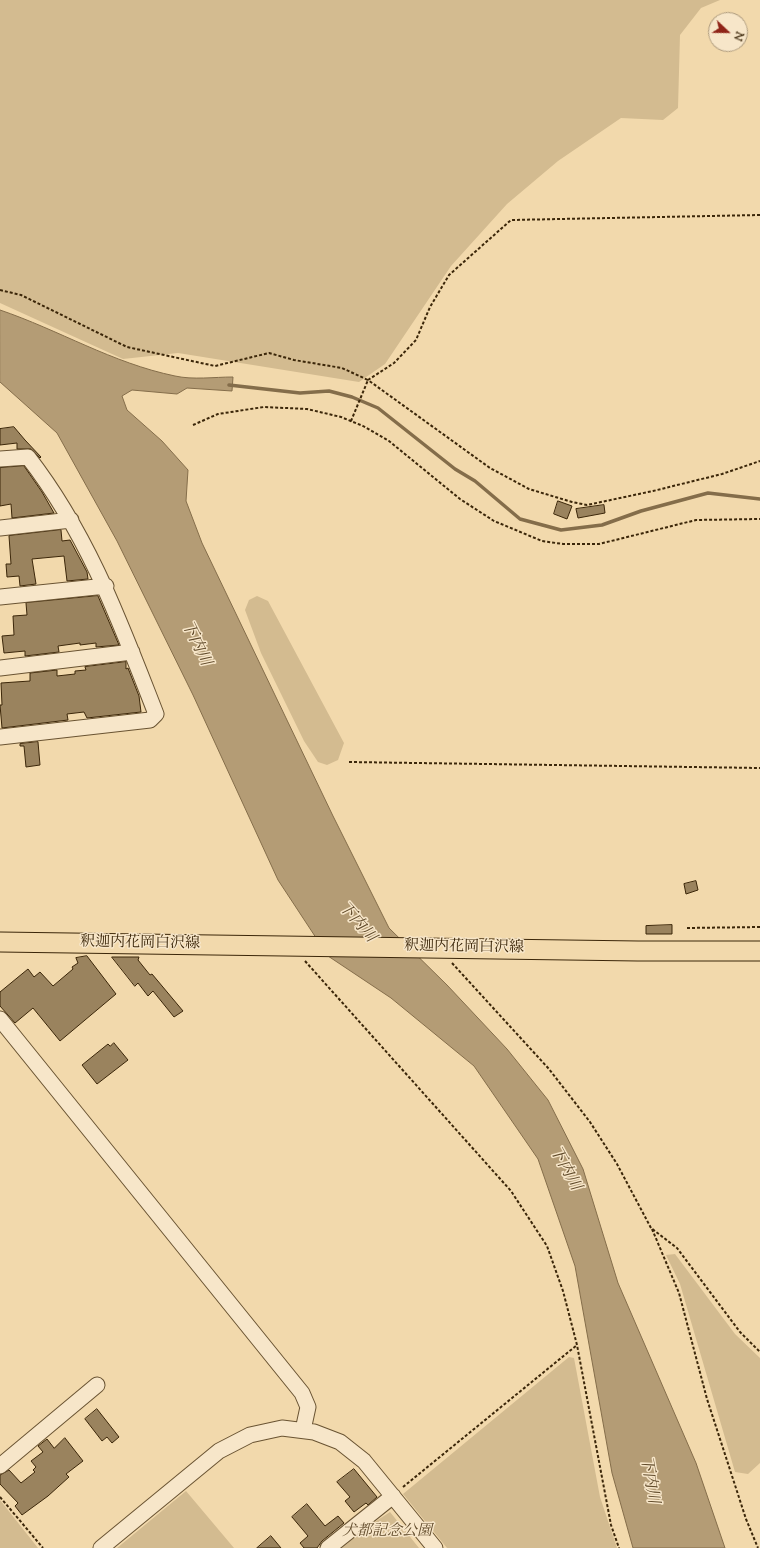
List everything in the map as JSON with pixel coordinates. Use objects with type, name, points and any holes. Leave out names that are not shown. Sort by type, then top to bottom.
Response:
[{"type":"main road","name":"釈迦内花岡白沢線","points":[[0,942],[296,947],[760,951]]},
{"type":"street","points":[[0,459],[28,457],[71,520],[106,586],[156,714],[150,720],[0,737]]},
{"type":"street","points":[[0,528],[71,520]]},
{"type":"street","points":[[0,597],[106,586]]},
{"type":"street","points":[[0,668],[132,652]]},
{"type":"street","points":[[0,1019],[302,1393],[308,1407],[303,1430]]},
{"type":"street","points":[[0,1466],[97,1385]]},
{"type":"street","points":[[101,1548],[219,1451],[250,1435],[282,1428],[303,1430],[340,1442],[364,1461],[435,1548]]},
{"type":"street","points":[[328,1548],[393,1496]]},
{"type":"path","points":[[351,421],[368,380],[394,363],[416,340],[430,307],[449,275],[511,220],[760,215]]},
{"type":"path","points":[[0,290],[21,295],[127,347],[215,366],[269,352],[294,360],[342,368],[368,380],[490,468],[530,489],[572,502],[587,505],[653,491],[722,474],[760,461]]},
{"type":"path","points":[[192,425],[218,414],[264,407],[307,409],[351,421],[363,426],[388,441],[460,499],[494,522],[542,541],[563,544],[599,544],[696,520],[760,519]]},
{"type":"path","points":[[349,762],[760,768]]},
{"type":"path","points":[[687,928],[760,927]]},
{"type":"path","points":[[296,947],[511,1191],[547,1246],[563,1291],[577,1345],[611,1525],[619,1548]]},
{"type":"path","points":[[435,948],[486,998],[549,1069],[590,1122],[617,1164],[651,1228],[679,1293],[707,1399],[746,1519],[758,1548]]},
{"type":"path","points":[[651,1228],[676,1248],[740,1332],[760,1352]]},
{"type":"path","points":[[393,1496],[577,1345]]},
{"type":"path","points":[[0,1497],[43,1548]]},
{"type":"green space","points":[[0,0],[720,0],[701,8],[680,35],[678,108],[663,120],[621,118],[558,161],[507,204],[451,266],[385,364],[359,382],[178,353],[123,359],[0,303]]},
{"type":"green space","points":[[257,596],[268,601],[344,743],[338,760],[327,765],[318,762],[304,741],[261,653],[245,610],[249,600]]},
{"type":"green space","points":[[675,1254],[735,1334],[760,1358],[760,1463],[748,1474],[735,1472],[680,1284],[666,1255]]},
{"type":"green space","points":[[569,1357],[574,1358],[600,1497],[617,1548],[447,1548],[403,1494]]},
{"type":"green space","points":[[186,1491],[234,1548],[117,1548]]},
{"type":"green space","points":[[0,1500],[38,1548],[0,1548]]},
{"type":"green space","name":"犬都記念公園","points":[[390,1512],[419,1548],[335,1548]]},
{"type":"water","name":"下内川","points":[[0,310],[108,355],[152,370],[189,378],[233,377],[232,391],[187,388],[177,394],[132,390],[122,396],[127,410],[162,441],[188,470],[186,501],[202,543],[333,816],[389,928],[447,985],[507,1049],[548,1100],[583,1169],[618,1283],[696,1463],[725,1548],[633,1548],[612,1473],[575,1266],[538,1159],[474,1066],[391,998],[328,956],[278,880],[193,695],[117,541],[57,433],[0,382]]},
{"type":"building","points":[[14,427],[41,457],[40,458],[31,449],[17,449],[17,443],[0,445],[0,429]]},
{"type":"building","points":[[24,466],[54,513],[12,518],[11,504],[0,506],[0,468]]},
{"type":"building","points":[[558,501],[572,506],[567,519],[554,514]]},
{"type":"building","points":[[604,505],[605,513],[578,518],[576,509]]},
{"type":"building","points":[[61,530],[62,541],[70,540],[87,572],[88,579],[67,581],[64,556],[32,559],[36,584],[20,586],[19,576],[7,577],[6,564],[11,564],[9,536]]},
{"type":"building","points":[[98,596],[119,645],[96,647],[96,643],[80,645],[80,643],[58,646],[59,652],[25,656],[25,651],[4,653],[2,636],[14,635],[13,616],[27,615],[26,603]]},
{"type":"building","points":[[126,662],[126,669],[128,668],[139,696],[141,712],[87,718],[84,712],[67,714],[68,720],[2,728],[0,705],[2,705],[1,683],[30,681],[30,673],[57,670],[57,676],[75,674],[75,671],[86,670],[85,667]]},
{"type":"building","points":[[38,742],[40,765],[26,767],[24,746],[20,746],[20,744]]},
{"type":"building","points":[[696,881],[698,890],[686,894],[684,884]]},
{"type":"building","points":[[672,925],[672,934],[646,934],[646,926]]},
{"type":"building","points":[[87,956],[116,994],[60,1041],[33,1008],[15,1023],[0,1006],[0,992],[28,969],[34,977],[40,972],[53,986],[78,963],[76,958]]},
{"type":"building","points":[[112,957],[139,957],[138,960],[150,975],[152,974],[183,1011],[174,1017],[153,991],[148,996],[138,983],[135,986]]},
{"type":"building","points":[[114,1043],[128,1060],[97,1084],[82,1065],[108,1044],[110,1046]]},
{"type":"building","points":[[97,1409],[119,1437],[112,1443],[107,1437],[102,1441],[85,1419]]},
{"type":"building","points":[[65,1438],[83,1461],[66,1474],[69,1477],[48,1496],[22,1515],[15,1506],[18,1503],[0,1484],[0,1475],[9,1470],[21,1483],[35,1472],[33,1470],[36,1467],[31,1461],[43,1452],[38,1446],[47,1439],[54,1448]]},
{"type":"building","points":[[354,1469],[377,1497],[368,1505],[366,1503],[354,1512],[345,1501],[350,1497],[337,1482]]},
{"type":"building","points":[[307,1504],[325,1526],[338,1516],[344,1523],[322,1541],[317,1548],[304,1548],[300,1543],[308,1536],[292,1517]]},
{"type":"building","points":[[271,1536],[281,1548],[257,1548]]},
{"type":"waterway","points":[[229,385],[300,393],[329,391],[352,397],[378,408],[455,469],[475,481],[520,519],[561,530],[602,525],[641,511],[708,493],[760,499]]}]
